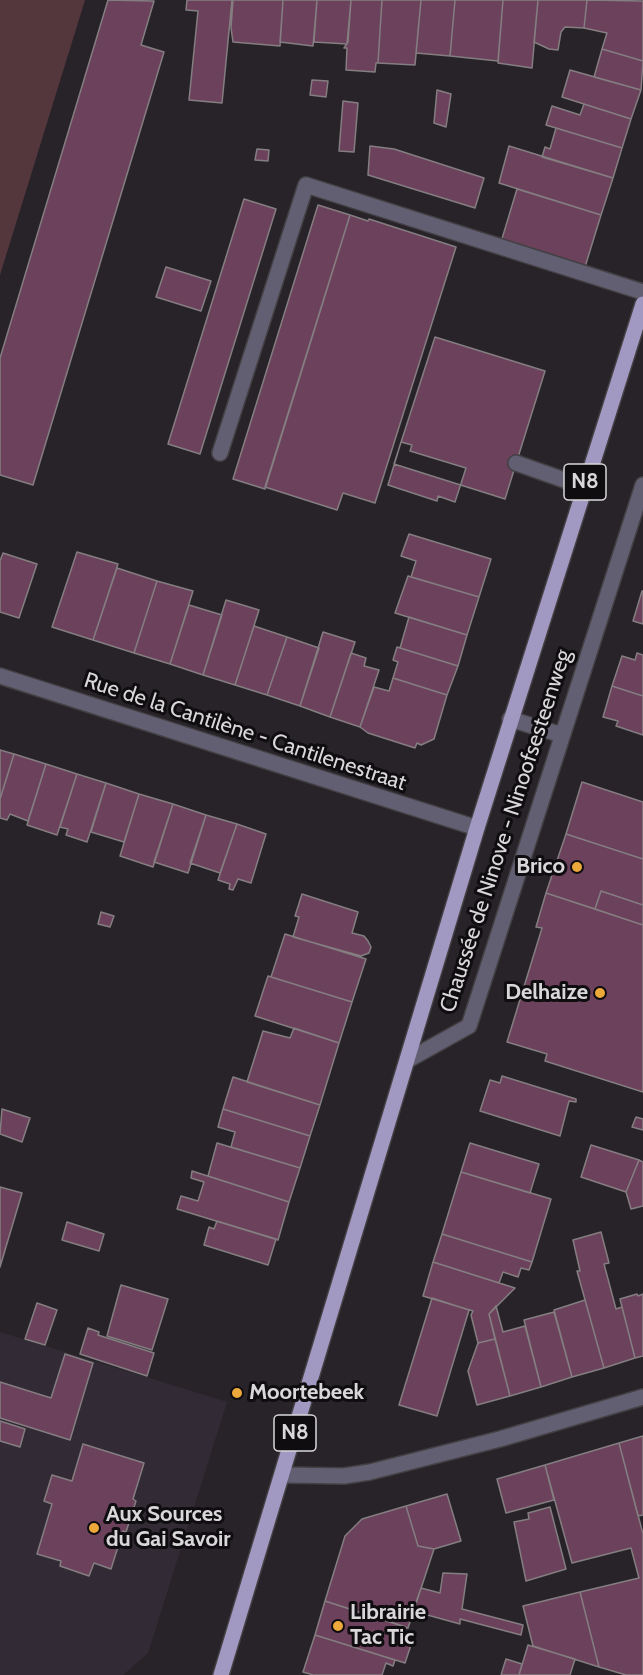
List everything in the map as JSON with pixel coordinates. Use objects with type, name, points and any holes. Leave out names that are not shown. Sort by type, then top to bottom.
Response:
[{"type":"main road","name":"N8","points":[[477,828],[643,304]]},
{"type":"main road","name":"Chaussée de Ninove - Ninoofsesteenweg","points":[[221,1675],[477,828]]},
{"type":"street","points":[[220,453],[306,185],[643,292]]},
{"type":"street","points":[[516,463],[584,486]]},
{"type":"street","name":"Chaussée de Ninove - Ninoofsesteenweg","points":[[408,1060],[469,1026],[643,485]]},
{"type":"street","name":"Rue de la Cantilène - Cantilenestraat","points":[[0,676],[477,828]]},
{"type":"street","points":[[510,719],[562,735]]},
{"type":"street","points":[[283,1475],[344,1476],[370,1472],[643,1397]]},
{"type":"shaded area","points":[[0,0],[85,0],[0,275]]},
{"type":"shaded area","name":"Aux Sources du Gai Savoir","points":[[0,1332],[227,1402],[148,1653],[123,1675],[0,1675]]},
{"type":"building","points":[[108,0],[154,1],[141,45],[164,52],[33,485],[0,475],[0,358]]},
{"type":"building","points":[[187,0],[232,0],[222,103],[189,100],[198,11],[186,10]]},
{"type":"building","points":[[233,0],[283,0],[280,46],[233,42],[231,28]]},
{"type":"building","points":[[283,0],[317,0],[313,46],[280,42]]},
{"type":"building","points":[[317,0],[351,0],[347,44],[314,42]]},
{"type":"building","points":[[351,0],[382,0],[378,63],[376,63],[375,72],[346,70],[347,48],[344,48],[348,42]]},
{"type":"building","points":[[382,0],[421,0],[415,65],[378,63]]},
{"type":"building","points":[[421,0],[455,0],[450,56],[416,53]]},
{"type":"building","points":[[455,0],[503,0],[498,61],[450,56]]},
{"type":"building","points":[[503,0],[538,0],[532,68],[498,63]]},
{"type":"building","points":[[538,0],[587,0],[584,28],[565,27],[561,32],[558,50],[549,49],[534,42]]},
{"type":"building","points":[[587,0],[643,1],[643,61],[602,49],[607,33],[584,28]]},
{"type":"building","points":[[602,49],[643,61],[641,90],[594,77]]},
{"type":"building","points":[[570,70],[641,90],[631,119],[562,97]]},
{"type":"building","points":[[312,80],[328,81],[326,97],[310,95]]},
{"type":"building","points":[[437,90],[451,94],[446,127],[434,123]]},
{"type":"building","points":[[343,101],[358,103],[354,152],[339,151]]},
{"type":"building","points":[[584,104],[631,119],[622,148],[546,125],[552,106],[580,115]]},
{"type":"building","points":[[556,128],[622,148],[613,178],[542,157],[545,147],[550,149]]},
{"type":"building","points":[[370,146],[394,149],[484,178],[475,208],[368,175]]},
{"type":"building","points":[[509,146],[613,178],[601,215],[499,183]]},
{"type":"building","points":[[257,149],[269,150],[268,161],[255,160]]},
{"type":"building","points":[[517,189],[601,215],[585,267],[501,242]]},
{"type":"building","points":[[244,199],[276,209],[200,454],[168,444]]},
{"type":"building","points":[[318,205],[350,215],[265,489],[233,479]]},
{"type":"building","points":[[350,215],[456,247],[375,503],[343,493],[337,510],[265,487]]},
{"type":"building","points":[[166,267],[211,281],[201,311],[156,297]]},
{"type":"building","points":[[435,337],[545,371],[505,499],[394,464]]},
{"type":"building","points":[[401,442],[412,445],[410,451],[466,468],[455,502],[438,496],[437,501],[388,485]]},
{"type":"building","points":[[409,534],[491,559],[479,597],[411,577],[416,561],[401,556]]},
{"type":"building","points":[[77,552],[118,564],[93,640],[52,627]]},
{"type":"building","points":[[3,553],[37,564],[19,618],[0,612],[0,561]]},
{"type":"building","points":[[117,568],[157,581],[134,653],[93,640]]},
{"type":"building","points":[[408,576],[479,597],[467,635],[395,613]]},
{"type":"building","points":[[157,581],[193,591],[170,664],[134,653]]},
{"type":"building","points":[[643,591],[643,624],[633,621]]},
{"type":"building","points":[[226,600],[259,610],[235,685],[203,675]]},
{"type":"building","points":[[189,605],[222,615],[203,675],[170,664]]},
{"type":"building","points":[[409,617],[467,635],[458,666],[400,648]]},
{"type":"building","points":[[254,626],[287,637],[267,695],[235,685]]},
{"type":"building","points":[[323,632],[355,642],[330,717],[300,706]]},
{"type":"building","points":[[287,637],[319,648],[300,706],[267,695]]},
{"type":"building","points":[[397,647],[458,666],[447,695],[393,678],[398,662],[393,660]]},
{"type":"building","points":[[351,653],[366,658],[364,666],[379,670],[360,727],[330,717]]},
{"type":"building","points":[[637,653],[643,655],[643,696],[612,686],[622,656],[635,660]]},
{"type":"building","points":[[393,678],[447,695],[434,739],[421,745],[417,743],[415,748],[368,733],[360,727],[374,687],[389,691]]},
{"type":"building","points":[[612,686],[643,696],[643,735],[616,726],[618,721],[603,717]]},
{"type":"building","points":[[0,750],[14,754],[0,799]]},
{"type":"building","points":[[14,754],[46,764],[28,821],[10,814],[7,820],[0,818],[0,799]]},
{"type":"building","points":[[46,764],[77,774],[57,835],[27,825]]},
{"type":"building","points":[[77,774],[106,783],[87,842],[66,835],[68,829],[60,827]]},
{"type":"building","points":[[582,782],[643,802],[643,859],[566,834]]},
{"type":"building","points":[[106,783],[139,794],[124,842],[91,832]]},
{"type":"building","points":[[139,794],[173,804],[153,867],[120,856]]},
{"type":"building","points":[[173,804],[206,815],[188,873],[154,862]]},
{"type":"building","points":[[206,815],[237,824],[220,873],[190,863]]},
{"type":"building","points":[[237,824],[266,834],[251,883],[238,879],[233,890],[229,889],[230,884],[218,880]]},
{"type":"building","points":[[566,834],[643,859],[643,905],[601,891],[595,909],[546,893]]},
{"type":"building","points":[[601,891],[643,905],[643,925],[595,909]]},
{"type":"building","points":[[546,893],[643,925],[643,1092],[545,1061],[547,1054],[507,1042],[542,928],[536,927]]},
{"type":"building","points":[[302,894],[358,912],[352,933],[364,936],[371,947],[369,953],[361,956],[293,937],[299,917],[295,916]]},
{"type":"building","points":[[101,912],[114,916],[110,927],[98,924]]},
{"type":"building","points":[[285,934],[366,959],[352,1002],[271,977]]},
{"type":"building","points":[[268,976],[352,1002],[339,1043],[255,1016]]},
{"type":"building","points":[[294,1028],[339,1043],[320,1105],[247,1082],[263,1031],[290,1038]]},
{"type":"building","points":[[502,1076],[576,1099],[576,1102],[569,1101],[560,1136],[480,1111],[490,1080],[500,1083]]},
{"type":"building","points":[[233,1077],[320,1105],[310,1136],[223,1109]]},
{"type":"building","points":[[2,1109],[30,1118],[22,1142],[0,1134]]},
{"type":"building","points":[[223,1109],[310,1136],[300,1168],[231,1147],[235,1132],[218,1127]]},
{"type":"building","points":[[636,1117],[643,1119],[643,1130],[632,1127]]},
{"type":"building","points":[[217,1143],[300,1168],[289,1202],[208,1176]]},
{"type":"building","points":[[470,1143],[539,1164],[530,1193],[461,1172]]},
{"type":"building","points":[[591,1145],[639,1160],[626,1192],[581,1177]]},
{"type":"building","points":[[639,1160],[643,1162],[643,1206],[631,1209],[626,1192]]},
{"type":"building","points":[[192,1171],[289,1202],[278,1240],[177,1209],[181,1196],[198,1201],[204,1182],[191,1178]]},
{"type":"building","points":[[461,1172],[551,1199],[532,1262],[442,1234]]},
{"type":"building","points":[[0,1187],[22,1193],[0,1267]]},
{"type":"building","points":[[217,1221],[276,1239],[268,1265],[204,1245],[209,1227],[214,1229]]},
{"type":"building","points":[[67,1222],[104,1234],[99,1251],[62,1240]]},
{"type":"building","points":[[601,1232],[609,1263],[604,1264],[616,1309],[622,1307],[635,1358],[604,1368],[577,1271],[580,1271],[573,1240]]},
{"type":"building","points":[[442,1234],[532,1262],[529,1270],[521,1268],[518,1277],[503,1272],[499,1283],[433,1262]]},
{"type":"building","points":[[433,1262],[515,1288],[489,1314],[495,1339],[478,1343],[471,1315],[473,1311],[423,1296]]},
{"type":"building","points":[[121,1285],[168,1299],[152,1350],[107,1336]]},
{"type":"building","points":[[637,1294],[638,1296],[643,1294],[643,1356],[635,1358],[620,1299]]},
{"type":"building","points":[[432,1298],[469,1310],[437,1416],[399,1405]]},
{"type":"building","points":[[585,1300],[604,1368],[572,1377],[554,1310]]},
{"type":"building","points":[[37,1303],[57,1310],[45,1345],[25,1339]]},
{"type":"building","points":[[496,1306],[503,1332],[525,1326],[541,1387],[510,1396],[489,1314]]},
{"type":"building","points":[[554,1312],[572,1377],[541,1387],[524,1320]]},
{"type":"building","points":[[88,1328],[99,1332],[98,1335],[154,1353],[147,1376],[80,1354]]},
{"type":"building","points":[[495,1339],[510,1396],[477,1405],[468,1371],[478,1343]]},
{"type":"building","points":[[65,1354],[93,1363],[70,1440],[0,1418],[0,1382],[51,1398]]},
{"type":"building","points":[[0,1421],[25,1429],[20,1447],[0,1441]]},
{"type":"building","points":[[643,1436],[643,1515],[638,1516],[619,1443]]},
{"type":"building","points":[[619,1443],[643,1534],[643,1675],[626,1675],[599,1667],[580,1592],[639,1578],[631,1548],[572,1563],[545,1465]]},
{"type":"building","points":[[83,1444],[144,1463],[133,1499],[136,1501],[126,1532],[123,1531],[111,1569],[94,1563],[89,1576],[60,1566],[61,1561],[37,1554],[52,1504],[44,1501],[52,1475],[72,1481]]},
{"type":"building","points":[[545,1465],[554,1500],[506,1513],[497,1479]]},
{"type":"building","points":[[447,1494],[461,1541],[434,1549],[418,1546],[406,1506]]},
{"type":"building","points":[[406,1506],[418,1546],[434,1549],[408,1628],[325,1601],[345,1536],[362,1519]]},
{"type":"building","points":[[550,1507],[566,1569],[526,1581],[514,1522],[529,1519],[528,1513]]},
{"type":"building","points":[[443,1573],[467,1574],[462,1609],[523,1625],[521,1635],[460,1619],[460,1624],[413,1611],[421,1588],[440,1593]]},
{"type":"building","points":[[580,1592],[599,1667],[533,1646],[523,1606]]},
{"type":"building","points":[[325,1601],[406,1627],[401,1642],[411,1645],[405,1663],[315,1635]]},
{"type":"building","points":[[315,1635],[395,1660],[393,1666],[386,1663],[382,1675],[313,1675],[303,1672]]},
{"type":"building","points":[[528,1645],[575,1659],[570,1675],[519,1675]]},
{"type":"building","points":[[506,1659],[522,1664],[519,1675],[501,1675]]},
{"type":"place","name":"Brico","points":[[577,867]]},
{"type":"place","name":"Delhaize","points":[[600,993]]},
{"type":"place","name":"Moortebeek","points":[[237,1393]]},
{"type":"place","name":"Aux Sources du Gai Savoir","points":[[94,1528]]},
{"type":"place","name":"Librairie Tac Tic","points":[[338,1626]]}]
